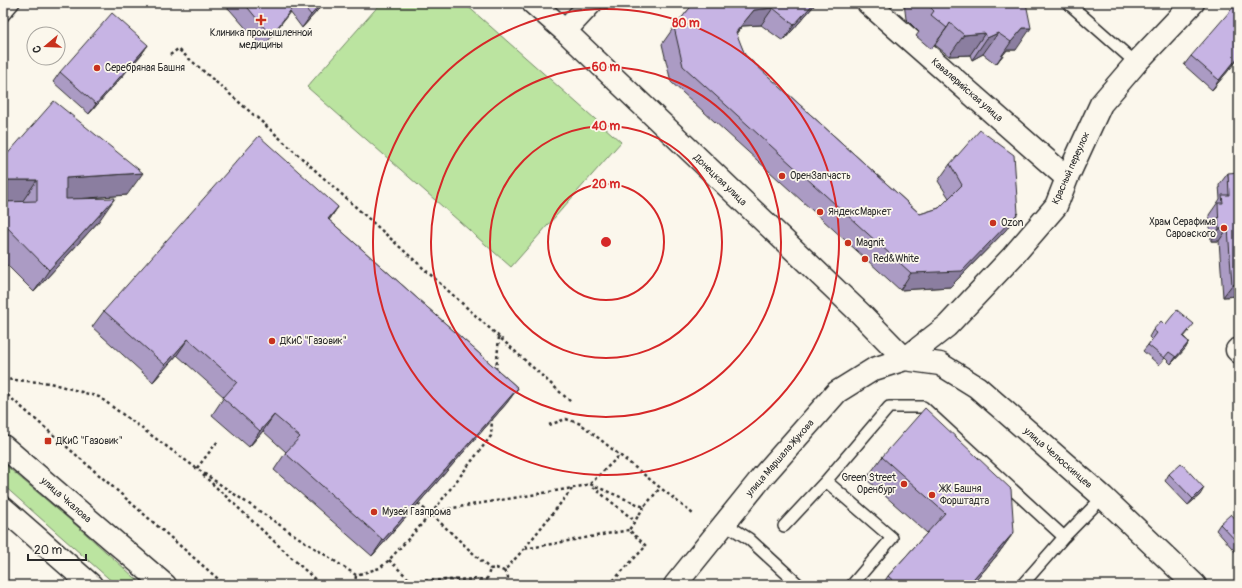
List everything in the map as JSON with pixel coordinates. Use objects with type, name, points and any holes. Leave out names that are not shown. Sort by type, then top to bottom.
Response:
[{"type":"street","name":"Донецкая улица","points":[[533,3],[565,31],[861,314],[905,359]]},
{"type":"street","points":[[565,31],[591,3]]},
{"type":"street","name":"Кавалерийская улица","points":[[868,3],[1067,178]]},
{"type":"street","name":"Красный переулок","points":[[905,359],[947,326],[1013,256],[1056,206],[1067,178],[1101,104],[1136,63],[1193,3]]},
{"type":"street","name":"улица Челюскинцев","points":[[905,359],[940,364],[977,387],[1103,497],[1195,585]]},
{"type":"street","name":"улица Маршала Жукова","points":[[675,585],[724,523],[837,392],[874,368],[905,359]]},
{"type":"street","name":"улица Чкалова","points":[[3,446],[164,585]]},
{"type":"street","points":[[3,508],[91,585]]},
{"type":"lane","points":[[3,16],[14,3]]},
{"type":"lane","points":[[1068,3],[1136,63]]},
{"type":"lane","points":[[784,526],[826,481],[889,407],[923,407],[1064,537]]},
{"type":"lane","points":[[826,481],[892,538],[852,585]]},
{"type":"lane","points":[[1022,585],[1064,537],[1103,497]]},
{"type":"lane","points":[[724,523],[749,539],[799,585]]},
{"type":"path","points":[[170,55],[178,48],[269,128],[571,402]]},
{"type":"path","points":[[496,375],[499,337]]},
{"type":"path","points":[[3,379],[50,383],[100,397],[196,468],[356,575],[380,568],[431,514],[491,436],[493,413]]},
{"type":"path","points":[[3,391],[225,585]]},
{"type":"path","points":[[549,425],[566,419],[582,424],[693,514]]},
{"type":"path","points":[[196,468],[218,441]]},
{"type":"path","points":[[431,514],[453,508],[590,484],[620,455]]},
{"type":"path","points":[[196,468],[321,585]]},
{"type":"path","points":[[590,484],[644,507]]},
{"type":"path","points":[[590,484],[635,521]]},
{"type":"path","points":[[504,571],[524,549],[573,488]]},
{"type":"path","points":[[524,549],[629,530],[644,507],[660,488]]},
{"type":"path","points":[[418,504],[431,514],[490,569]]},
{"type":"path","points":[[609,585],[646,546],[629,530]]},
{"type":"path","points":[[389,560],[411,581],[486,579]]},
{"type":"path","points":[[490,569],[496,568],[504,571],[508,577],[507,585]]},
{"type":"path","points":[[486,579],[490,569]]},
{"type":"path","points":[[355,585],[356,575]]},
{"type":"path","points":[[486,579],[490,585]]},
{"type":"green space","points":[[381,3],[464,3],[621,142],[511,267],[307,87]]},
{"type":"green space","points":[[3,463],[143,585],[116,585],[3,485]]},
{"type":"building","points":[[244,3],[296,3],[271,36]]},
{"type":"building","points":[[301,3],[322,3],[311,15]]},
{"type":"building","points":[[694,3],[814,3],[794,25],[773,8],[754,10],[736,32],[745,55],[920,214],[939,208],[962,185],[950,164],[980,130],[1014,155],[1018,213],[962,271],[911,273],[683,66],[674,27]]},
{"type":"building","points":[[926,3],[1026,3],[1031,28],[1023,28],[1011,42],[998,33],[987,38],[985,33],[964,35],[950,23],[947,28],[931,15],[934,11]]},
{"type":"building","points":[[1237,3],[1239,3],[1239,56],[1219,80],[1191,56]]},
{"type":"building","name":"Серебряная Башня","points":[[112,13],[148,45],[96,104],[60,72]]},
{"type":"building","points":[[54,101],[143,173],[66,178],[66,199],[115,198],[49,270],[3,223],[3,202],[37,201],[37,180],[3,180],[3,159]]},
{"type":"building","name":"ДКиC \"Газовик\"","points":[[259,136],[338,207],[328,219],[518,388],[383,540],[285,453],[300,437],[274,415],[260,431],[223,398],[237,382],[188,339],[165,365],[104,311]]},
{"type":"building","points":[[1239,172],[1239,284],[1232,285],[1228,228],[1219,229],[1218,203],[1223,203],[1222,195],[1229,195],[1228,173]]},
{"type":"building","points":[[1177,310],[1194,324],[1183,337],[1189,342],[1176,357],[1169,352],[1164,358],[1148,345],[1157,333],[1153,330],[1161,321],[1165,325]]},
{"type":"building","name":"ЖК Башня Форштадта","points":[[925,408],[1011,489],[1014,532],[968,585],[898,585],[888,576],[945,513],[882,457]]},
{"type":"building","points":[[1181,463],[1204,488],[1193,499],[1169,474]]},
{"type":"building","points":[[1231,514],[1239,523],[1239,544],[1220,524]]},
{"type":"place","name":"Клиника промышленной медицины","points":[[261,20]]},
{"type":"place","name":"Серебряная Башня","points":[[97,68]]},
{"type":"place","name":"ОренЗапчасть","points":[[782,176]]},
{"type":"place","name":"ЯндексМаркет","points":[[820,212]]},
{"type":"place","name":"Ozon","points":[[993,223]]},
{"type":"place","name":"Храм Серафима Саровского","points":[[1224,228]]},
{"type":"place","name":"Magnit","points":[[848,243]]},
{"type":"place","name":"Red&White","points":[[865,259]]},
{"type":"place","name":"ДКиC \"Газовик\"","points":[[272,341]]},
{"type":"place","name":"ДКиС \"Газовик\"","points":[[48,441]]},
{"type":"place","name":"Green Street Оренбург","points":[[904,484]]},
{"type":"place","name":"ЖК Башня Форштадта","points":[[932,495]]},
{"type":"place","name":"Музей Газпрома","points":[[374,512]]}]
